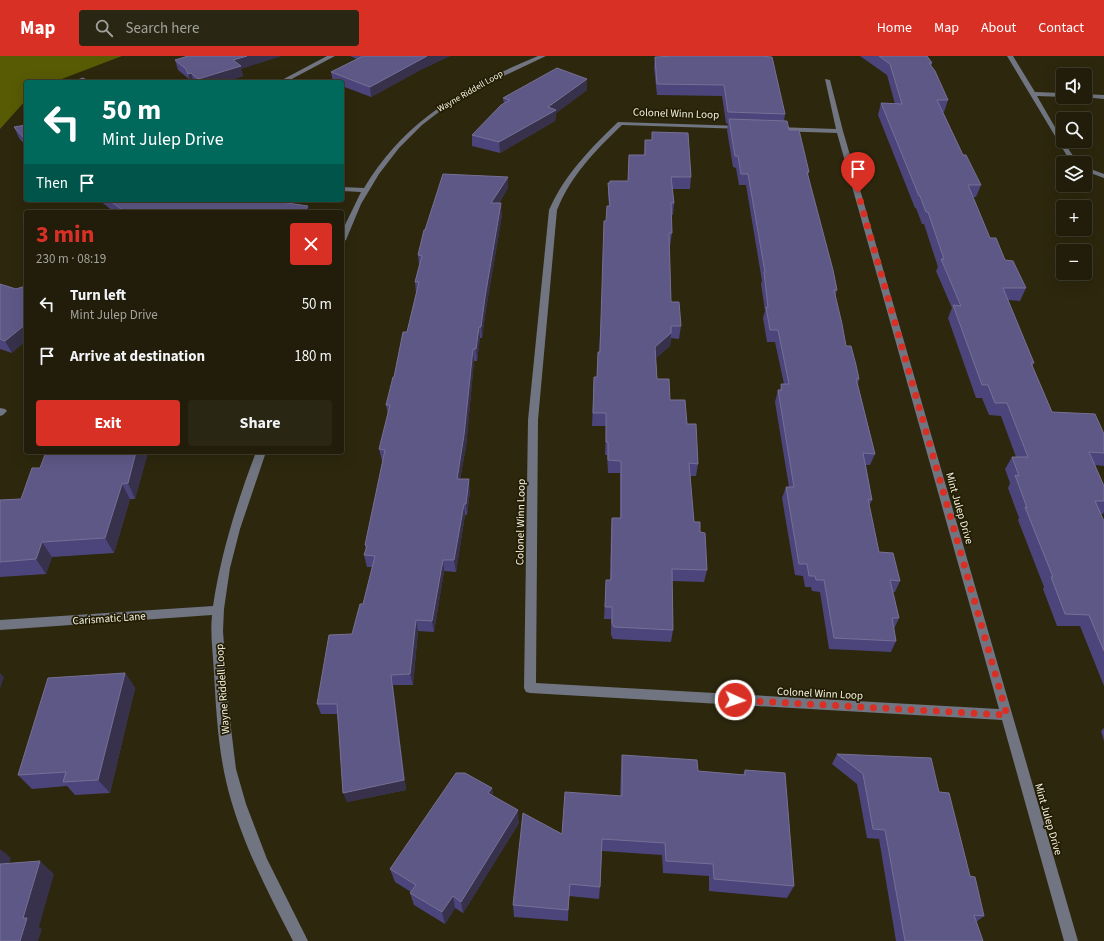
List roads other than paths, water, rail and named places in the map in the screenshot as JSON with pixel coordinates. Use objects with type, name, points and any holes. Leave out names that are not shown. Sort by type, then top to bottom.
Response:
[{"type":"street","points":[[285,80],[332,56]]},
{"type":"street","name":"Wayne Riddell Loop","points":[[344,235],[364,190],[382,163],[421,121],[445,104],[479,84],[511,68],[543,56]]},
{"type":"street","points":[[1010,56],[1069,156]]},
{"type":"street","name":"Mint Julep Drive","points":[[827,80],[840,131],[1071,941]]},
{"type":"street","points":[[1033,94],[1056,95]]},
{"type":"street","points":[[1092,96],[1104,97]]},
{"type":"street","name":"Colonel Winn Loop","points":[[751,128],[620,123],[579,164],[559,192],[553,210],[533,420],[530,688],[1007,715]]},
{"type":"street","points":[[767,128],[840,131]]},
{"type":"street","points":[[1092,172],[1104,176]]},
{"type":"street","points":[[344,189],[364,190]]},
{"type":"street","name":"Wayne Riddell Loop","points":[[260,454],[245,494],[230,543],[217,610],[223,723],[233,782],[248,831],[289,919],[301,941]]},
{"type":"street","name":"Carismatic Lane","points":[[0,625],[217,610]]}]
